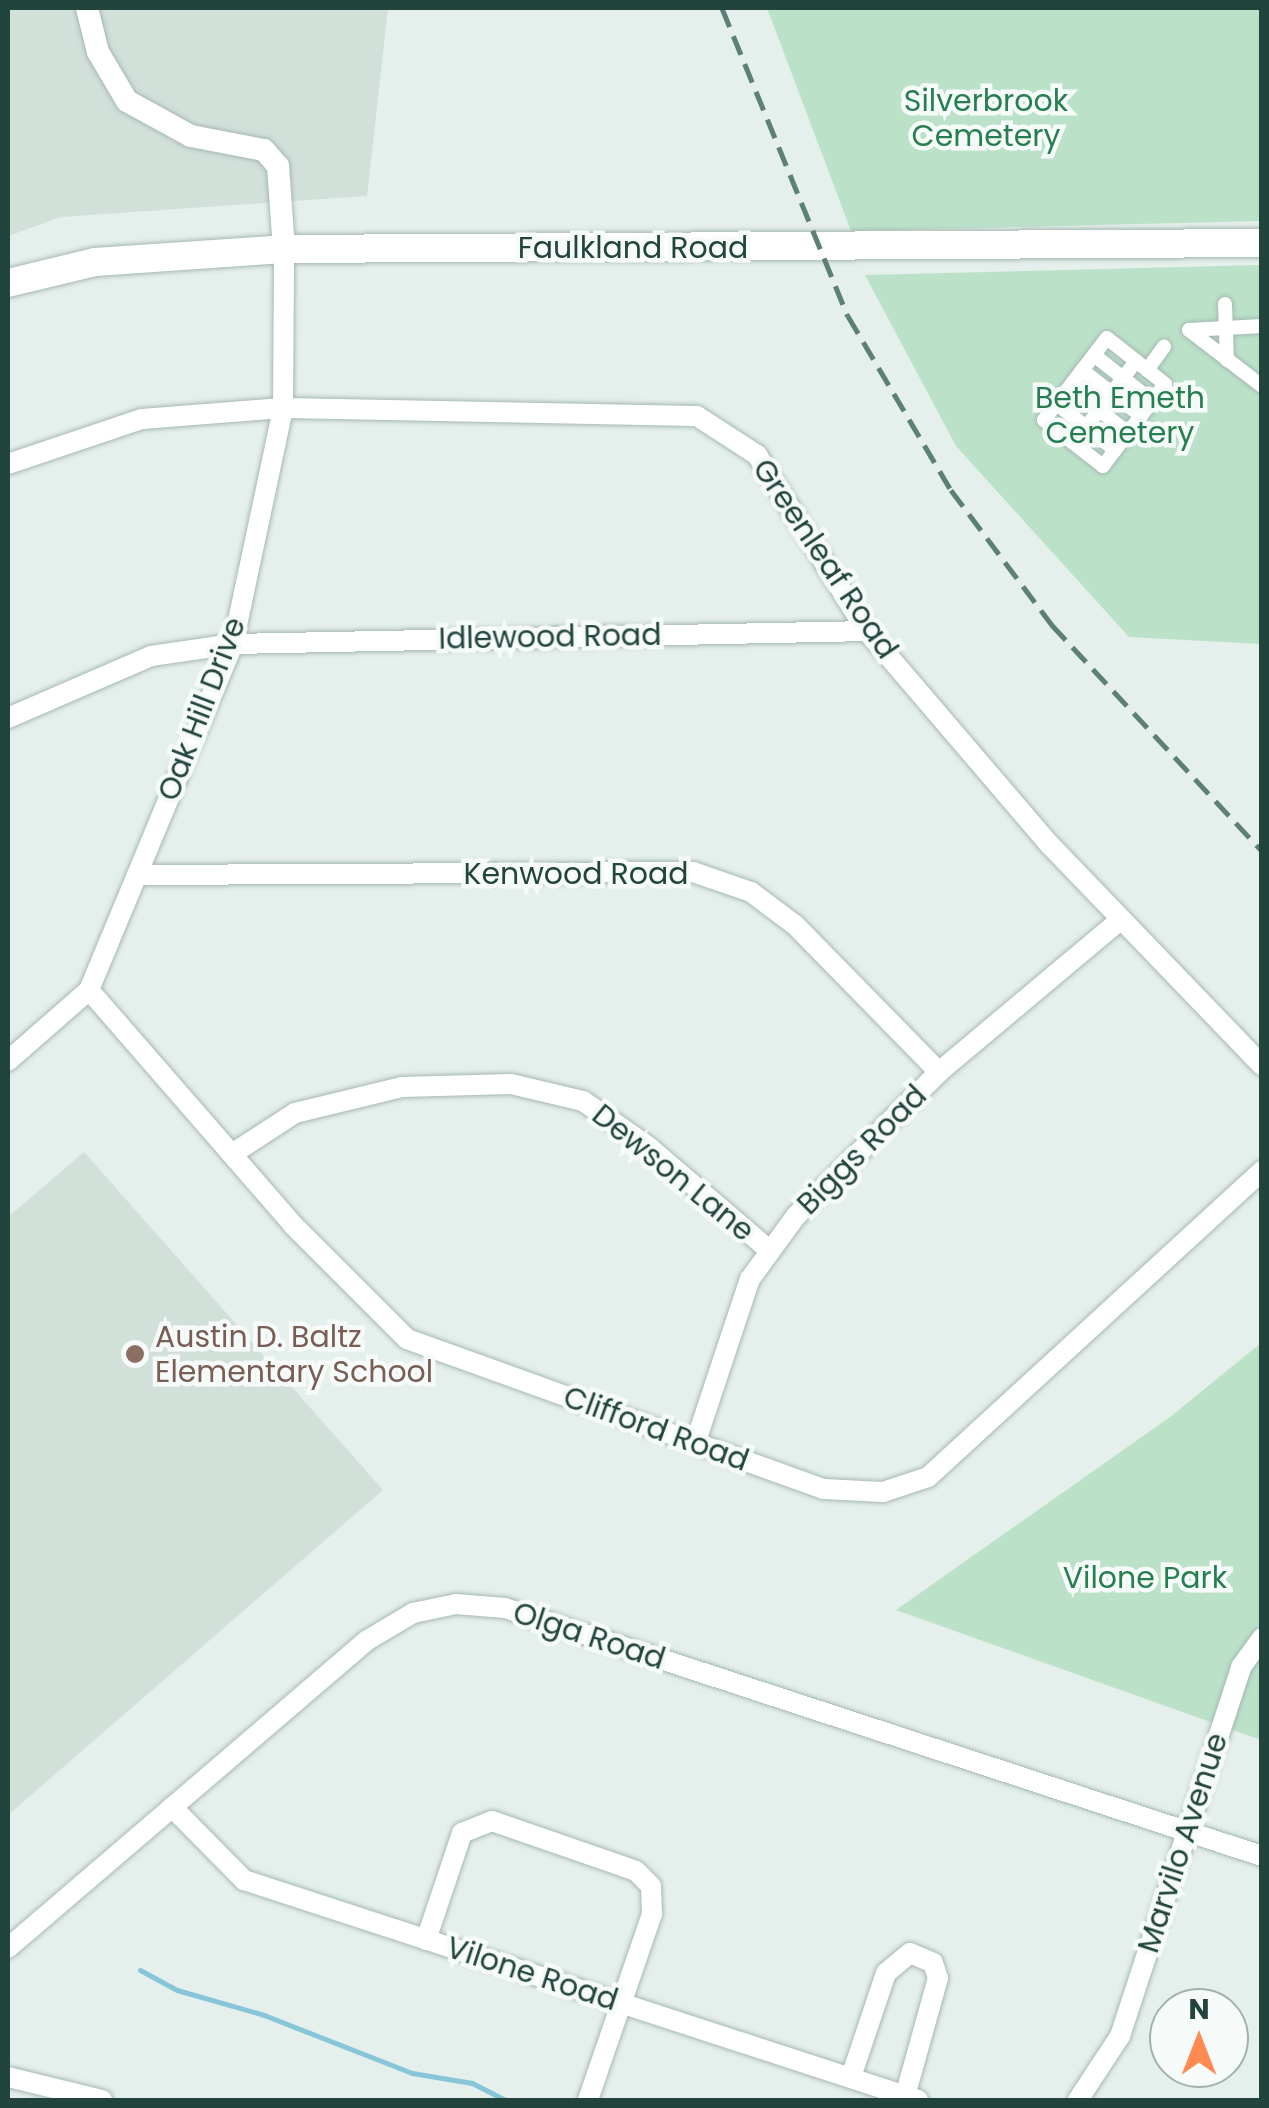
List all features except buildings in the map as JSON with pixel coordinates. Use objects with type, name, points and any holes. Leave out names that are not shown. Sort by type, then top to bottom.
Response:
[{"type":"main road","name":"Faulkland Road","points":[[8,283],[95,262],[284,249],[1262,243]]},
{"type":"street","points":[[87,8],[98,52],[127,101],[191,136],[239,142],[271,158],[284,186],[284,249]]},
{"type":"street","name":"Oak Hill Drive","points":[[8,1060],[90,990],[233,644],[283,408],[284,249]]},
{"type":"street","points":[[1225,304],[1228,360]]},
{"type":"street","points":[[1262,326],[1189,330],[1262,386]]},
{"type":"street","points":[[1107,338],[1142,366],[1165,384],[1103,466],[1044,420],[1107,338]]},
{"type":"street","points":[[1074,443],[1123,378],[1164,347]]},
{"type":"street","points":[[1094,355],[1152,401]]},
{"type":"street","points":[[1082,370],[1140,416]]},
{"type":"street","points":[[1070,387],[1128,433]]},
{"type":"street","points":[[1057,404],[1115,450]]},
{"type":"street","name":"Greenleaf Road","points":[[8,464],[142,419],[283,408],[698,416],[757,455],[867,630],[1120,920],[1262,1065]]},
{"type":"street","name":"Idlewood Road","points":[[8,718],[152,656],[233,644],[867,630]]},
{"type":"street","name":"Kenwood Road","points":[[137,875],[693,872],[751,892],[795,925],[939,1072]]},
{"type":"street","name":"Biggs Road","points":[[695,1444],[750,1280],[769,1250],[939,1072],[1120,920]]},
{"type":"street","name":"Clifford Road","points":[[90,990],[232,1154],[407,1339],[824,1489],[883,1492],[928,1477],[1262,1171]]},
{"type":"street","name":"Dewson Lane","points":[[232,1154],[295,1113],[402,1086],[511,1084],[583,1101],[650,1148],[769,1250]]},
{"type":"street","name":"Olga Road","points":[[8,1948],[366,1641],[413,1614],[456,1604],[505,1608],[1262,1856]]},
{"type":"street","name":"Marvilo Avenue","points":[[1078,2100],[1120,2036],[1241,1667],[1262,1638]]},
{"type":"street","name":"Vilone Road","points":[[172,1807],[244,1880],[912,2098]]},
{"type":"street","points":[[426,1940],[462,1833],[492,1820],[636,1871],[651,1886],[652,1914],[588,2100]]},
{"type":"street","points":[[851,2077],[886,1974],[910,1954],[933,1963],[938,1978],[912,2098]]},
{"type":"street","points":[[8,2077],[102,2100]]},
{"type":"shaded area","points":[[8,8],[388,8],[367,196],[61,217],[8,236]]},
{"type":"shaded area","name":"Austin D. Baltz Elementary School","points":[[84,1152],[383,1490],[8,1815],[8,1217]]},
{"type":"green space","name":"Silverbrook Cemetery","points":[[767,8],[1261,8],[1261,221],[851,231]]},
{"type":"green space","name":"Beth Emeth Cemetery","points":[[1261,265],[1261,644],[1129,637],[956,446],[865,275]]},
{"type":"green space","name":"Vilone Park","points":[[1261,1343],[1261,1740],[896,1610],[1170,1417]]},
{"type":"waterway","points":[[140,1970],[177,1990],[264,2015],[412,2073],[472,2083],[506,2100]]},
{"type":"railway","points":[[722,8],[848,316],[951,490],[1052,625],[1262,851]]},
{"type":"place","name":"Austin D. Baltz Elementary School","points":[[135,1354]]}]
